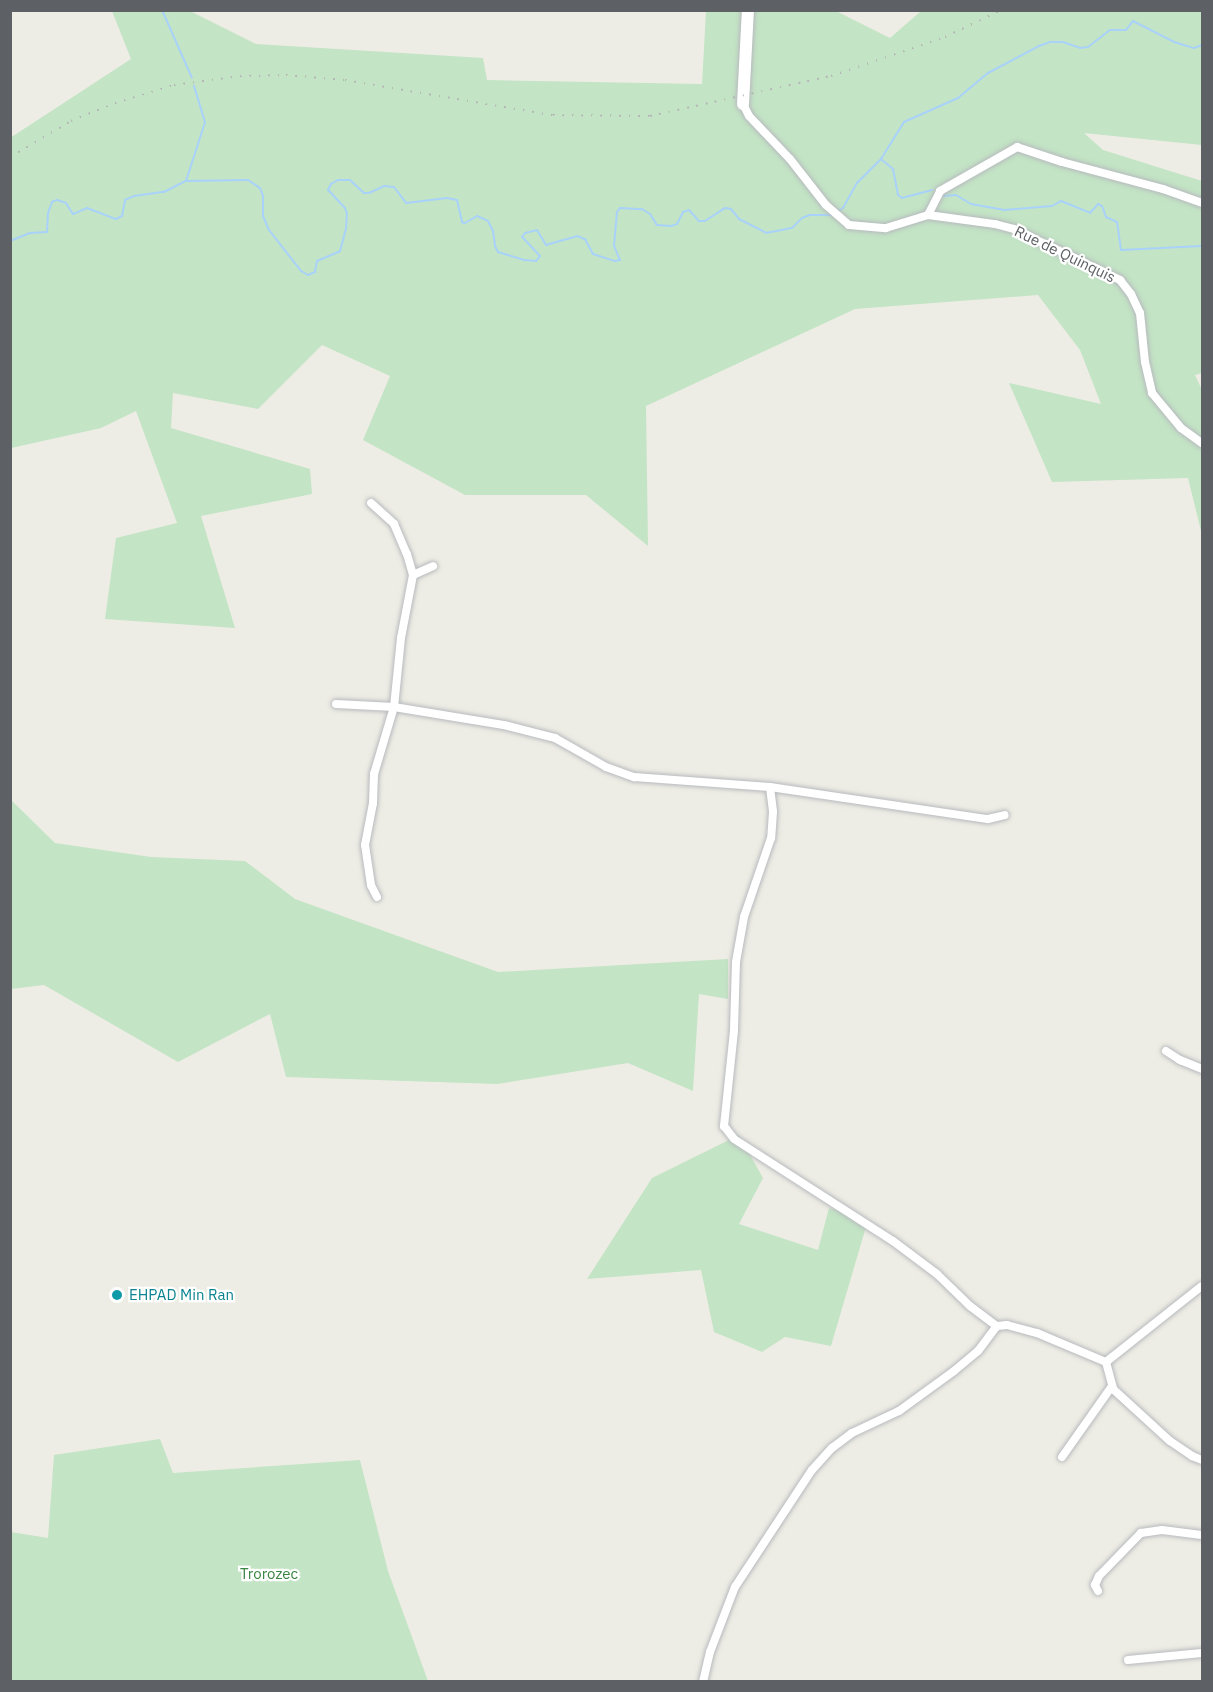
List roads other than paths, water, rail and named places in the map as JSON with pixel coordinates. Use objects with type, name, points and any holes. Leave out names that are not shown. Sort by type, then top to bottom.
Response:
[{"type":"street","points":[[748,10],[743,104],[749,116],[790,159],[838,218],[859,228],[886,228],[928,215],[940,191],[1017,147],[1062,162],[1163,189],[1203,203]]},
{"type":"street","name":"Rue de Quinquis","points":[[928,215],[1014,228],[1120,280],[1131,294],[1140,313],[1148,383],[1152,393],[1181,428],[1203,444]]},
{"type":"street","points":[[371,503],[394,524],[413,575],[401,638],[394,707],[374,774],[373,803],[365,845],[368,870],[377,897]]},
{"type":"street","points":[[413,575],[433,566]]},
{"type":"street","points":[[336,704],[394,707],[504,725],[545,736],[620,773],[634,777],[770,787],[988,819],[1005,815]]},
{"type":"street","points":[[770,787],[773,812],[771,838],[744,917],[736,962],[734,1032],[724,1126],[734,1139],[902,1248],[997,1326],[1007,1325],[1037,1333],[1106,1362]]},
{"type":"street","points":[[1166,1051],[1180,1060],[1203,1069]]},
{"type":"street","points":[[1106,1362],[1203,1286]]},
{"type":"street","points":[[703,1682],[710,1652],[735,1587],[812,1470],[832,1448],[852,1433],[899,1411],[954,1371],[978,1351],[997,1326]]},
{"type":"street","points":[[1106,1362],[1112,1386],[1170,1441],[1192,1456],[1203,1460]]},
{"type":"street","points":[[1062,1457],[1112,1386]]},
{"type":"street","points":[[1098,1591],[1095,1585],[1099,1576],[1142,1533],[1162,1530],[1203,1535]]},
{"type":"street","points":[[1128,1660],[1201,1655]]},
{"type":"waterway","points":[[162,10],[192,78]]},
{"type":"waterway","points":[[837,212],[843,208],[857,183],[881,159],[904,122],[958,98],[988,73],[1039,46],[1050,42],[1063,42],[1080,48],[1088,47],[1110,30],[1126,30],[1133,21],[1174,42],[1194,48],[1202,45]]},
{"type":"waterway","points":[[186,181],[205,122],[194,86]]},
{"type":"waterway","points":[[881,159],[893,169],[898,195],[902,198],[932,190]]},
{"type":"waterway","points":[[10,241],[30,233],[47,232],[48,213],[52,202],[57,200],[66,203],[73,214],[87,208],[116,219],[122,216],[125,200],[134,196],[164,192],[186,181],[248,180],[260,188],[263,196],[263,216],[269,230],[301,271],[308,275],[315,272],[317,261],[340,251],[347,214],[345,208],[328,190],[331,184],[338,180],[350,180],[364,193],[384,186],[394,187],[406,203],[447,198],[457,200],[462,222],[465,223],[477,216],[488,221],[498,252],[536,261],[540,256],[522,237],[525,233],[537,230],[546,245],[577,236],[585,239],[593,254],[615,261],[620,260],[614,246],[617,212],[620,208],[642,209],[650,214],[657,225],[671,226],[677,224],[683,212],[689,210],[699,221],[705,221],[725,208],[731,209],[739,219],[766,233],[792,228],[802,218],[810,215],[832,215]]},
{"type":"waterway","points":[[944,196],[956,195],[971,204],[1004,210],[1052,206],[1061,201],[1090,213],[1098,204],[1102,206],[1106,217],[1117,222],[1121,250],[1202,246]]},
{"type":"railway","points":[[10,157],[71,121],[115,103],[174,85],[240,76],[286,75],[345,80],[553,115],[650,116],[831,76],[945,37],[1001,10]]},
{"type":"place","name":"EHPAD Min Ran","points":[[117,1295]]},
{"type":"park label","name":"Trorozec","points":[[269,1574]]}]
